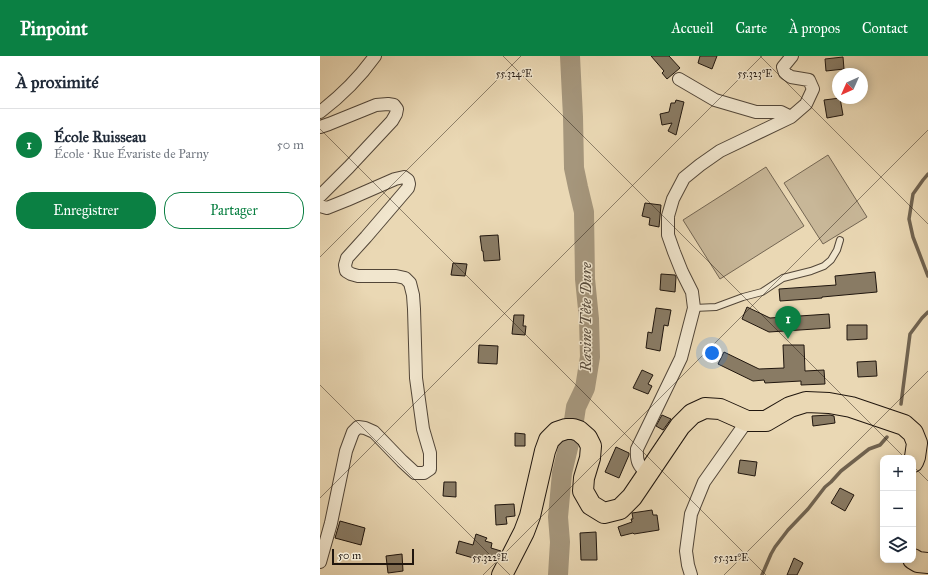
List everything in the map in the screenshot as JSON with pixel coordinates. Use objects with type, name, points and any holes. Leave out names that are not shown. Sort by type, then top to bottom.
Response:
[{"type":"main road","points":[[502,575],[524,532],[530,516],[547,445],[557,432],[566,429],[579,431],[587,438],[591,446],[590,458],[584,478],[584,491],[591,505],[604,512],[620,508],[632,497],[680,426],[692,414],[705,408],[720,409],[747,421],[766,421],[790,407],[806,402],[829,403],[851,408],[904,425],[913,432],[917,443],[915,455]]},
{"type":"main road","points":[[916,561],[928,563]]},
{"type":"street","points":[[320,112],[349,87],[375,56]]},
{"type":"street","points":[[648,474],[643,470],[636,459],[637,449],[681,358],[694,308],[692,292],[682,272],[668,235],[668,216],[673,199],[684,178],[700,165],[720,151],[791,117],[806,104],[813,89],[809,80],[791,77],[785,73],[783,67],[792,56]]},
{"type":"street","points":[[679,79],[715,100],[756,112],[781,112],[791,117]]},
{"type":"street","points":[[320,127],[376,105],[394,105],[397,109],[392,121],[320,196]]},
{"type":"street","points":[[320,206],[327,208],[395,179],[404,177],[408,180],[408,188],[346,258],[345,265],[346,271],[358,276],[396,276],[405,278],[410,283],[414,309],[416,378],[423,430],[430,453],[430,469],[424,473],[415,473],[374,432],[358,427],[353,432],[346,451],[331,523],[320,562]]},
{"type":"street","points":[[691,575],[686,550],[691,514],[704,482],[747,421]]},
{"type":"lane","points":[[694,308],[716,307],[762,292],[783,278],[824,266],[831,260],[837,250],[840,240]]},
{"type":"shaded area","points":[[828,155],[867,217],[823,244],[784,183]]},
{"type":"shaded area","points":[[766,167],[804,226],[720,279],[683,220]]},
{"type":"building","points":[[651,56],[669,56],[680,68],[667,79],[662,73],[664,71]]},
{"type":"building","points":[[700,56],[717,56],[712,69],[698,63]]},
{"type":"building","points":[[843,57],[844,68],[832,68],[832,70],[826,71],[825,59]]},
{"type":"building","points":[[832,99],[832,104],[841,104],[843,115],[827,118],[824,100]]},
{"type":"building","points":[[676,100],[684,102],[676,135],[668,131],[672,123],[662,125],[660,114],[669,112],[671,103],[675,103]]},
{"type":"building","points":[[645,203],[661,205],[659,227],[649,225],[650,218],[642,216]]},
{"type":"building","points":[[498,235],[500,260],[484,261],[480,236]]},
{"type":"building","points":[[453,263],[467,264],[465,276],[451,275]]},
{"type":"building","points":[[875,272],[877,292],[780,301],[779,289],[836,285],[835,276]]},
{"type":"building","points":[[661,274],[675,275],[675,292],[660,290]]},
{"type":"building","points":[[747,307],[770,318],[829,314],[830,328],[769,332],[742,319]]},
{"type":"building","points":[[656,308],[671,310],[668,326],[664,325],[660,351],[646,348],[648,332],[652,333]]},
{"type":"building","points":[[514,315],[524,315],[523,326],[526,326],[525,335],[512,334]]},
{"type":"building","points":[[847,325],[867,325],[867,339],[847,340]]},
{"type":"building","points":[[479,345],[498,346],[497,364],[478,363]]},
{"type":"building","points":[[783,345],[804,345],[805,371],[824,370],[825,384],[801,385],[801,381],[765,383],[764,380],[753,381],[718,364],[724,352],[759,369],[784,368]]},
{"type":"building","points":[[876,361],[877,376],[858,377],[857,362]]},
{"type":"building","points":[[642,370],[653,375],[648,384],[652,386],[648,394],[633,388]]},
{"type":"building","points":[[662,415],[671,419],[663,430],[656,426]]},
{"type":"building","points":[[812,416],[834,416],[835,423],[813,426]]},
{"type":"building","points":[[515,433],[525,434],[525,446],[515,446]]},
{"type":"building","points":[[616,447],[629,453],[619,478],[605,472]]},
{"type":"building","points":[[740,460],[757,462],[755,476],[738,473]]},
{"type":"building","points":[[444,482],[456,482],[456,497],[443,496]]},
{"type":"building","points":[[840,488],[854,495],[845,511],[831,503]]},
{"type":"building","points":[[514,504],[515,516],[506,517],[507,524],[496,525],[495,505]]},
{"type":"building","points":[[652,510],[653,515],[657,515],[659,530],[621,536],[618,527],[632,522],[632,513]]},
{"type":"building","points":[[340,521],[365,528],[361,545],[335,538]]},
{"type":"building","points":[[596,532],[597,560],[581,560],[580,533]]},
{"type":"building","points":[[476,534],[487,538],[485,541],[492,543],[491,548],[501,551],[497,559],[489,557],[487,562],[456,553],[459,541],[473,545]]},
{"type":"building","points":[[402,554],[403,571],[388,573],[386,556]]},
{"type":"building","points":[[794,558],[803,563],[797,575],[787,575]]},
{"type":"waterway","name":"Ravine Tête Dure","points":[[558,575],[560,542],[558,517],[562,473],[573,427],[576,407],[585,388],[590,357],[589,319],[585,279],[584,212],[574,168],[570,56]]},
{"type":"waterway","points":[[928,174],[913,194],[909,219],[913,237],[928,276]]},
{"type":"waterway","points":[[901,404],[910,334],[928,312]]},
{"type":"waterway","points":[[762,575],[775,547],[825,487],[841,471],[869,449],[880,445],[887,437]]},
{"type":"place","name":"École Ruisseau","points":[[788,339]]}]
